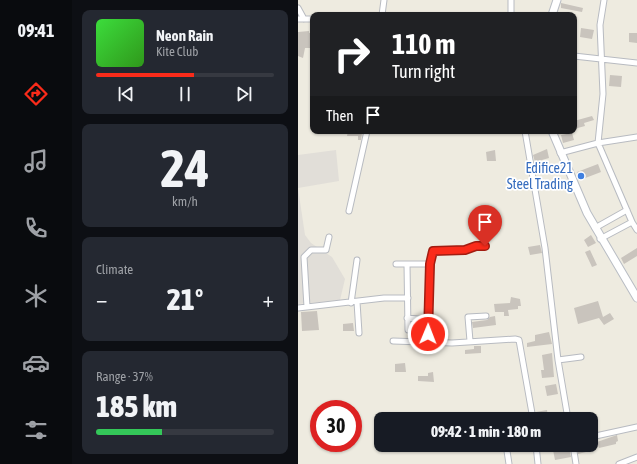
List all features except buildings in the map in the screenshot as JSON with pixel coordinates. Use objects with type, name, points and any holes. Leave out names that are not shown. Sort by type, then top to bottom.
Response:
[{"type":"main road","points":[[553,12],[557,0]]},
{"type":"main road","points":[[553,134],[579,198],[600,239],[637,298]]},
{"type":"street","points":[[382,12],[384,0]]},
{"type":"street","points":[[511,0],[511,12]]},
{"type":"street","points":[[604,0],[600,24],[603,94],[598,143],[636,229]]},
{"type":"street","points":[[298,8],[301,19]]},
{"type":"street","points":[[577,56],[637,63]]},
{"type":"street","points":[[349,212],[366,134]]},
{"type":"street","points":[[526,134],[545,248],[558,360],[567,412]]},
{"type":"street","points":[[560,153],[598,143],[637,137]]},
{"type":"street","points":[[595,228],[627,210]]},
{"type":"street","points":[[600,239],[632,222]]},
{"type":"street","points":[[307,307],[304,257],[311,250],[326,250],[329,244],[329,237]]},
{"type":"street","points":[[428,341],[430,264],[433,251],[465,250],[476,246],[485,246]]},
{"type":"street","points":[[351,303],[357,260]]},
{"type":"street","points":[[396,264],[430,264]]},
{"type":"street","points":[[407,264],[408,330]]},
{"type":"street","points":[[298,308],[384,298],[408,298]]},
{"type":"street","points":[[357,302],[359,333]]},
{"type":"street","points":[[470,342],[468,317],[486,316]]},
{"type":"street","points":[[407,318],[429,320]]},
{"type":"street","points":[[393,341],[452,343],[519,340],[532,412]]},
{"type":"street","points":[[558,360],[581,358]]},
{"type":"street","points":[[598,435],[637,427]]},
{"type":"street","points":[[507,452],[509,464]]},
{"type":"street","points":[[537,452],[538,464]]},
{"type":"street","points":[[574,452],[576,464]]},
{"type":"street","points":[[619,464],[637,457]]},
{"type":"shaded area","points":[[336,150],[339,181],[298,188],[298,155]]},
{"type":"shaded area","points":[[298,188],[305,235],[311,243],[332,257],[345,279],[340,300],[298,304]]},
{"type":"place","name":"Edifice21 Steel Trading","points":[[581,176]]},
{"type":"route","points":[[428,334],[430,264],[433,251],[465,250],[476,246],[485,246]]}]
